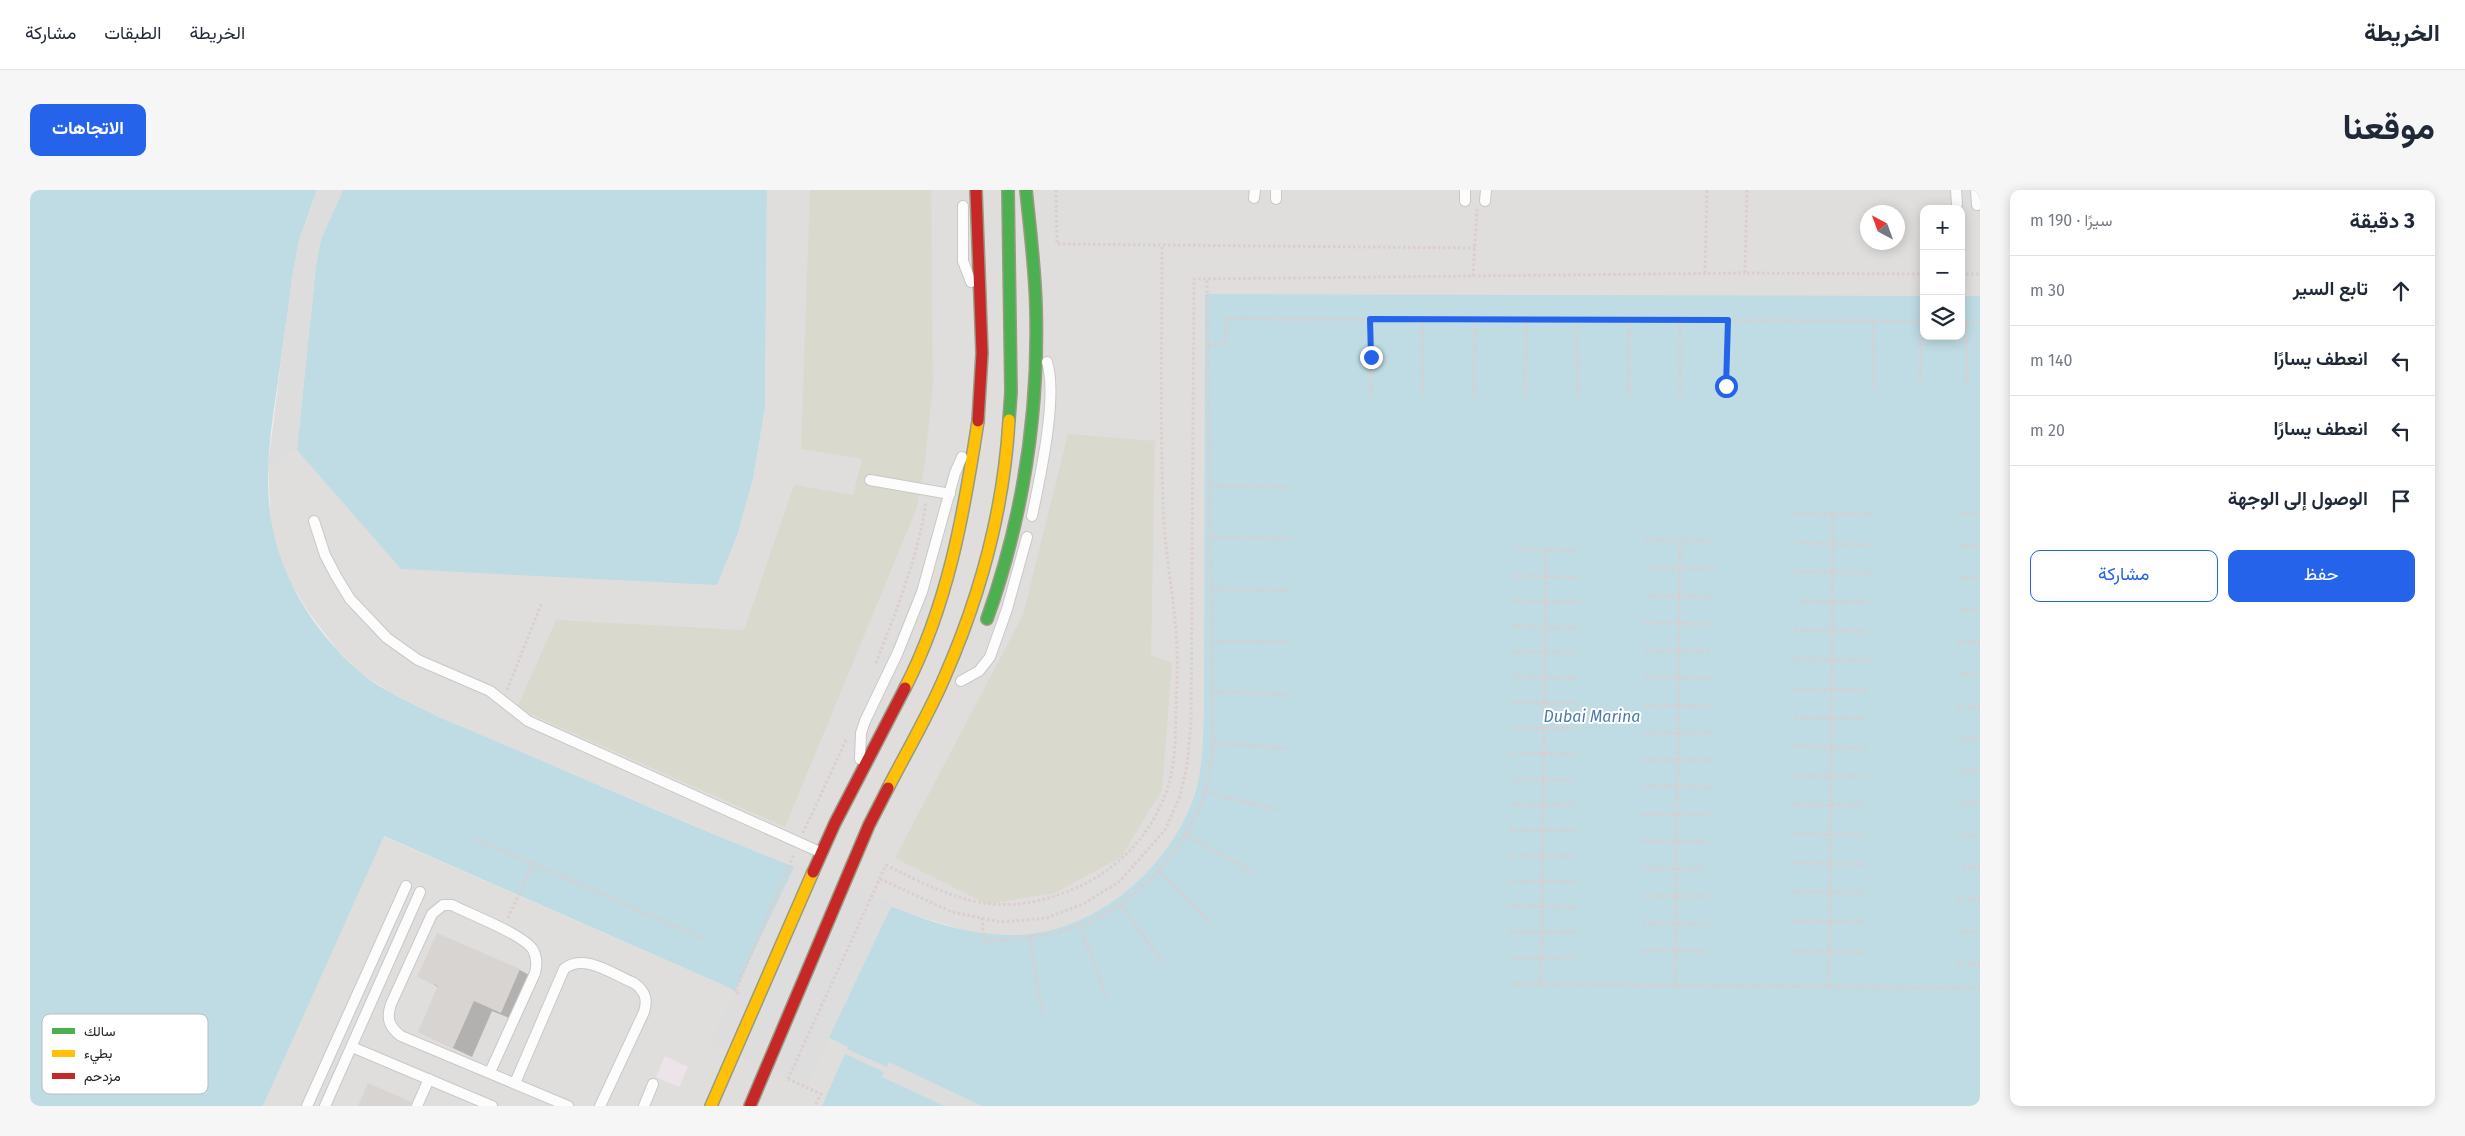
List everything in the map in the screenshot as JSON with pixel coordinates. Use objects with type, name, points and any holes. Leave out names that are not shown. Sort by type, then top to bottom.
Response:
[{"type":"street","points":[[711,1106],[861,771],[914,669],[940,604],[958,541],[975,444],[981,383],[976,190]]},
{"type":"street","points":[[750,1106],[870,825],[945,677],[977,594],[996,516],[1005,464],[1011,392],[1008,190]]},
{"type":"street","points":[[983,629],[1004,572],[1026,474],[1033,415],[1036,338],[1034,259],[1029,230],[1026,190]]},
{"type":"street","points":[[1029,230],[1035,214],[1037,190]]},
{"type":"street","points":[[991,264],[991,281]]},
{"type":"street","points":[[954,695],[971,660]]},
{"type":"street","points":[[846,884],[864,864],[875,842]]},
{"type":"street","points":[[815,874],[830,860],[837,850]]},
{"type":"lane","points":[[1956,190],[1956,204]]},
{"type":"lane","points":[[1976,190],[1977,205]]},
{"type":"lane","points":[[963,199],[964,268],[970,281],[980,291]]},
{"type":"lane","points":[[961,681],[979,671],[990,657],[1022,556],[1038,489],[1051,392],[1049,369],[1036,338]]},
{"type":"lane","points":[[861,771],[860,746],[865,721],[898,652],[922,592],[958,464],[975,444]]},
{"type":"lane","points":[[870,480],[950,494]]},
{"type":"lane","points":[[314,521],[325,556],[350,599],[380,632],[418,660],[490,690],[528,721],[823,854]]},
{"type":"lane","points":[[307,1106],[406,886]]},
{"type":"lane","points":[[325,1106],[420,892]]},
{"type":"lane","points":[[490,1072],[535,973],[536,958],[530,945],[502,930],[452,905],[438,907],[432,914],[388,1013],[389,1022],[393,1030],[401,1036],[568,1106]]},
{"type":"lane","points":[[516,1083],[560,975],[570,964],[584,962],[634,984],[641,988],[646,995],[644,1012],[600,1106]]},
{"type":"lane","points":[[352,1047],[492,1106]]},
{"type":"lane","points":[[417,1106],[429,1079]]},
{"type":"lane","points":[[644,1106],[654,1084]]},
{"type":"lane","points":[[757,1092],[759,1106]]},
{"type":"path","points":[[1056,190],[1057,244],[1475,248]]},
{"type":"path","points":[[1705,273],[1707,190]]},
{"type":"path","points":[[1745,273],[1747,190]]},
{"type":"path","points":[[1474,276],[1475,248],[1483,197]]},
{"type":"path","points":[[788,1079],[886,865],[937,891],[973,903],[1006,905],[1052,898],[1087,883],[1118,864],[1148,830],[1166,795],[1174,757],[1178,654],[1163,505],[1162,245]]},
{"type":"path","points":[[880,879],[952,912],[1000,922],[1047,918],[1083,904],[1119,882],[1165,830],[1180,796],[1187,765],[1191,723],[1194,280],[1705,273],[1920,274]]},
{"type":"path","points":[[1965,274],[1980,274]]},
{"type":"path","points":[[982,918],[984,942],[1030,937],[1080,926],[1121,905],[1158,871],[1185,834],[1205,792],[1213,743],[1211,641],[1212,537],[1207,279]]},
{"type":"path","points":[[1208,345],[1226,343],[1227,319],[1422,318],[1920,321]]},
{"type":"path","points":[[1422,318],[1423,395]]},
{"type":"path","points":[[1370,319],[1371,396]]},
{"type":"path","points":[[1474,319],[1474,396]]},
{"type":"path","points":[[1525,395],[1526,320]]},
{"type":"path","points":[[1576,320],[1578,396]]},
{"type":"path","points":[[1629,320],[1629,396]]},
{"type":"path","points":[[1680,320],[1680,396]]},
{"type":"path","points":[[1726,386],[1728,320]]},
{"type":"path","points":[[1873,321],[1873,387]]},
{"type":"path","points":[[1967,386],[1966,321],[1980,321]]},
{"type":"path","points":[[1920,386],[1921,340]]},
{"type":"path","points":[[1211,486],[1290,487]]},
{"type":"path","points":[[874,670],[922,526],[928,490]]},
{"type":"path","points":[[1794,513],[1871,514]]},
{"type":"path","points":[[1829,987],[1833,513]]},
{"type":"path","points":[[1961,513],[1980,513]]},
{"type":"path","points":[[1212,537],[1292,539]]},
{"type":"path","points":[[1646,540],[1712,541]]},
{"type":"path","points":[[1675,985],[1680,540]]},
{"type":"path","points":[[1796,543],[1871,545]]},
{"type":"path","points":[[1962,546],[1980,546]]},
{"type":"path","points":[[1514,549],[1576,550]]},
{"type":"path","points":[[1541,984],[1546,549]]},
{"type":"path","points":[[1647,568],[1714,569]]},
{"type":"path","points":[[1794,572],[1871,573]]},
{"type":"path","points":[[1513,576],[1580,577]]},
{"type":"path","points":[[1960,578],[1980,578]]},
{"type":"path","points":[[1212,589],[1290,590]]},
{"type":"path","points":[[1648,596],[1713,596]]},
{"type":"path","points":[[1512,601],[1580,602]]},
{"type":"path","points":[[503,700],[542,602]]},
{"type":"path","points":[[1800,602],[1870,602]]},
{"type":"path","points":[[1960,610],[1980,610]]},
{"type":"path","points":[[1645,623],[1711,624]]},
{"type":"path","points":[[1513,626],[1579,628]]},
{"type":"path","points":[[1795,630],[1869,631]]},
{"type":"path","points":[[1211,641],[1290,641]]},
{"type":"path","points":[[1958,642],[1980,642]]},
{"type":"path","points":[[1646,651],[1711,651]]},
{"type":"path","points":[[1512,652],[1578,652]]},
{"type":"path","points":[[1793,659],[1870,660]]},
{"type":"path","points":[[1960,674],[1980,675]]},
{"type":"path","points":[[1513,677],[1577,678]]},
{"type":"path","points":[[1645,677],[1711,678]]},
{"type":"path","points":[[1794,689],[1869,690]]},
{"type":"path","points":[[1212,692],[1289,694]]},
{"type":"path","points":[[1511,703],[1577,703]]},
{"type":"path","points":[[1644,705],[1710,706]]},
{"type":"path","points":[[1958,707],[1980,707]]},
{"type":"path","points":[[1795,718],[1866,718]]},
{"type":"path","points":[[1511,728],[1578,729]]},
{"type":"path","points":[[1644,733],[1713,733]]},
{"type":"path","points":[[758,1000],[735,992],[798,843],[849,734]]},
{"type":"path","points":[[1959,739],[1980,740]]},
{"type":"path","points":[[1213,743],[1288,748]]},
{"type":"path","points":[[1794,746],[1866,748]]},
{"type":"path","points":[[1510,753],[1577,754]]},
{"type":"path","points":[[1644,760],[1712,760]]},
{"type":"path","points":[[1959,771],[1980,771]]},
{"type":"path","points":[[1794,776],[1867,776]]},
{"type":"path","points":[[1511,779],[1576,780]]},
{"type":"path","points":[[1644,786],[1712,787]]},
{"type":"path","points":[[1205,792],[1278,810]]},
{"type":"path","points":[[1958,803],[1980,803]]},
{"type":"path","points":[[1512,805],[1577,805]]},
{"type":"path","points":[[1792,805],[1868,805]]},
{"type":"path","points":[[1642,814],[1710,815]]},
{"type":"path","points":[[1510,830],[1577,830]]},
{"type":"path","points":[[1185,834],[1253,872]]},
{"type":"path","points":[[1794,834],[1866,835]]},
{"type":"path","points":[[1958,835],[1980,836]]},
{"type":"path","points":[[477,839],[708,940]]},
{"type":"path","points":[[1642,841],[1708,842]]},
{"type":"path","points":[[1510,855],[1574,856]]},
{"type":"path","points":[[502,930],[533,863]]},
{"type":"path","points":[[1791,864],[1866,864]]},
{"type":"path","points":[[1963,867],[1980,867]]},
{"type":"path","points":[[1642,869],[1707,869]]},
{"type":"path","points":[[1158,871],[1212,924]]},
{"type":"path","points":[[1510,881],[1577,881]]},
{"type":"path","points":[[1792,892],[1866,893]]},
{"type":"path","points":[[1642,896],[1709,896]]},
{"type":"path","points":[[1958,899],[1980,899]]},
{"type":"path","points":[[1121,905],[1164,966]]},
{"type":"path","points":[[1508,906],[1576,907]]},
{"type":"path","points":[[1791,921],[1866,922]]},
{"type":"path","points":[[1643,923],[1710,924]]},
{"type":"path","points":[[1080,926],[1106,997]]},
{"type":"path","points":[[1509,932],[1577,932]]},
{"type":"path","points":[[1960,932],[1980,932]]},
{"type":"path","points":[[1030,937],[1042,1013]]},
{"type":"path","points":[[1642,950],[1708,951]]},
{"type":"path","points":[[1790,951],[1866,952]]},
{"type":"path","points":[[1511,958],[1577,957]]},
{"type":"path","points":[[1958,964],[1980,964]]},
{"type":"path","points":[[1512,984],[1980,988]]},
{"type":"path","points":[[767,1069],[821,1094],[815,1106]]},
{"type":"shaded area","points":[[317,190],[343,190],[321,239],[312,311],[716,585],[738,533],[753,479],[765,408],[767,190],[1980,190],[1980,298],[1965,298],[1965,205],[1920,205],[1920,300],[1220,737],[1164,872],[1087,928],[977,944],[974,933],[883,906],[852,1042],[823,1106],[263,1106],[383,836],[723,985],[779,862],[441,718],[392,694],[360,672],[337,650],[307,610],[282,568],[271,526],[268,466],[292,276]]},
{"type":"shaded area","points":[[810,190],[931,190],[933,385],[924,469],[916,510],[785,827],[517,708],[556,620],[744,630],[794,485],[853,495],[862,459],[801,449]]},
{"type":"shaded area","points":[[1068,434],[1155,441],[1151,655],[1172,663],[1162,790],[1121,857],[1055,893],[987,904],[895,858],[1023,615]]},
{"type":"shaded area","points":[[665,1056],[688,1067],[679,1087],[656,1077]]},
{"type":"water","name":"Dubai Marina","points":[[30,190],[317,190],[303,234],[290,299],[271,434],[268,468],[269,502],[278,550],[298,595],[310,616],[325,636],[342,655],[368,678],[399,697],[441,718],[732,842],[915,916],[959,929],[1005,935],[1037,933],[1067,925],[1096,912],[1123,894],[1147,872],[1168,847],[1184,820],[1196,791],[1203,741],[1204,711],[1205,294],[1920,296],[1920,340],[1965,340],[1965,296],[1980,296],[1980,1106],[822,1106],[848,1047],[723,985],[384,836],[263,1106],[30,1106]]},
{"type":"water","points":[[343,190],[767,190],[765,408],[753,479],[738,533],[717,585],[401,569],[297,450],[316,266],[321,239]]},
{"type":"pier","points":[[317,190],[343,190],[321,239],[316,266],[297,450],[288,451],[268,466],[292,276],[299,239]]},
{"type":"pier","points":[[795,865],[893,903],[806,1086],[710,1043]]},
{"type":"pier","points":[[847,1049],[887,1067],[889,1062],[982,1106],[944,1106],[882,1077],[884,1072],[845,1054]]},
{"type":"building","points":[[437,933],[520,969],[501,1013],[474,1001],[453,1048],[418,1032],[438,986],[417,977]]},
{"type":"building","points":[[368,1083],[411,1102],[410,1106],[358,1106]]},
{"type":"traffic: fast","points":[[1008,190],[1011,392],[1009,420]]},
{"type":"traffic: fast","points":[[987,619],[1000,581],[1019,504],[1026,465],[1035,387],[1036,307],[1026,190]]},
{"type":"traffic: slow","points":[[888,788],[939,690],[969,615],[996,519],[1002,486],[1009,420]]},
{"type":"traffic: slow","points":[[905,688],[933,624],[943,591],[960,524],[978,421]]},
{"type":"traffic: slow","points":[[711,1106],[813,872]]},
{"type":"traffic: jam","points":[[976,190],[982,353],[978,421]]},
{"type":"traffic: jam","points":[[813,872],[835,823],[905,688]]},
{"type":"traffic: jam","points":[[750,1106],[869,825],[888,788]]},
{"type":"route","points":[[1371,357],[1370,319],[1728,320],[1726,386]]}]
